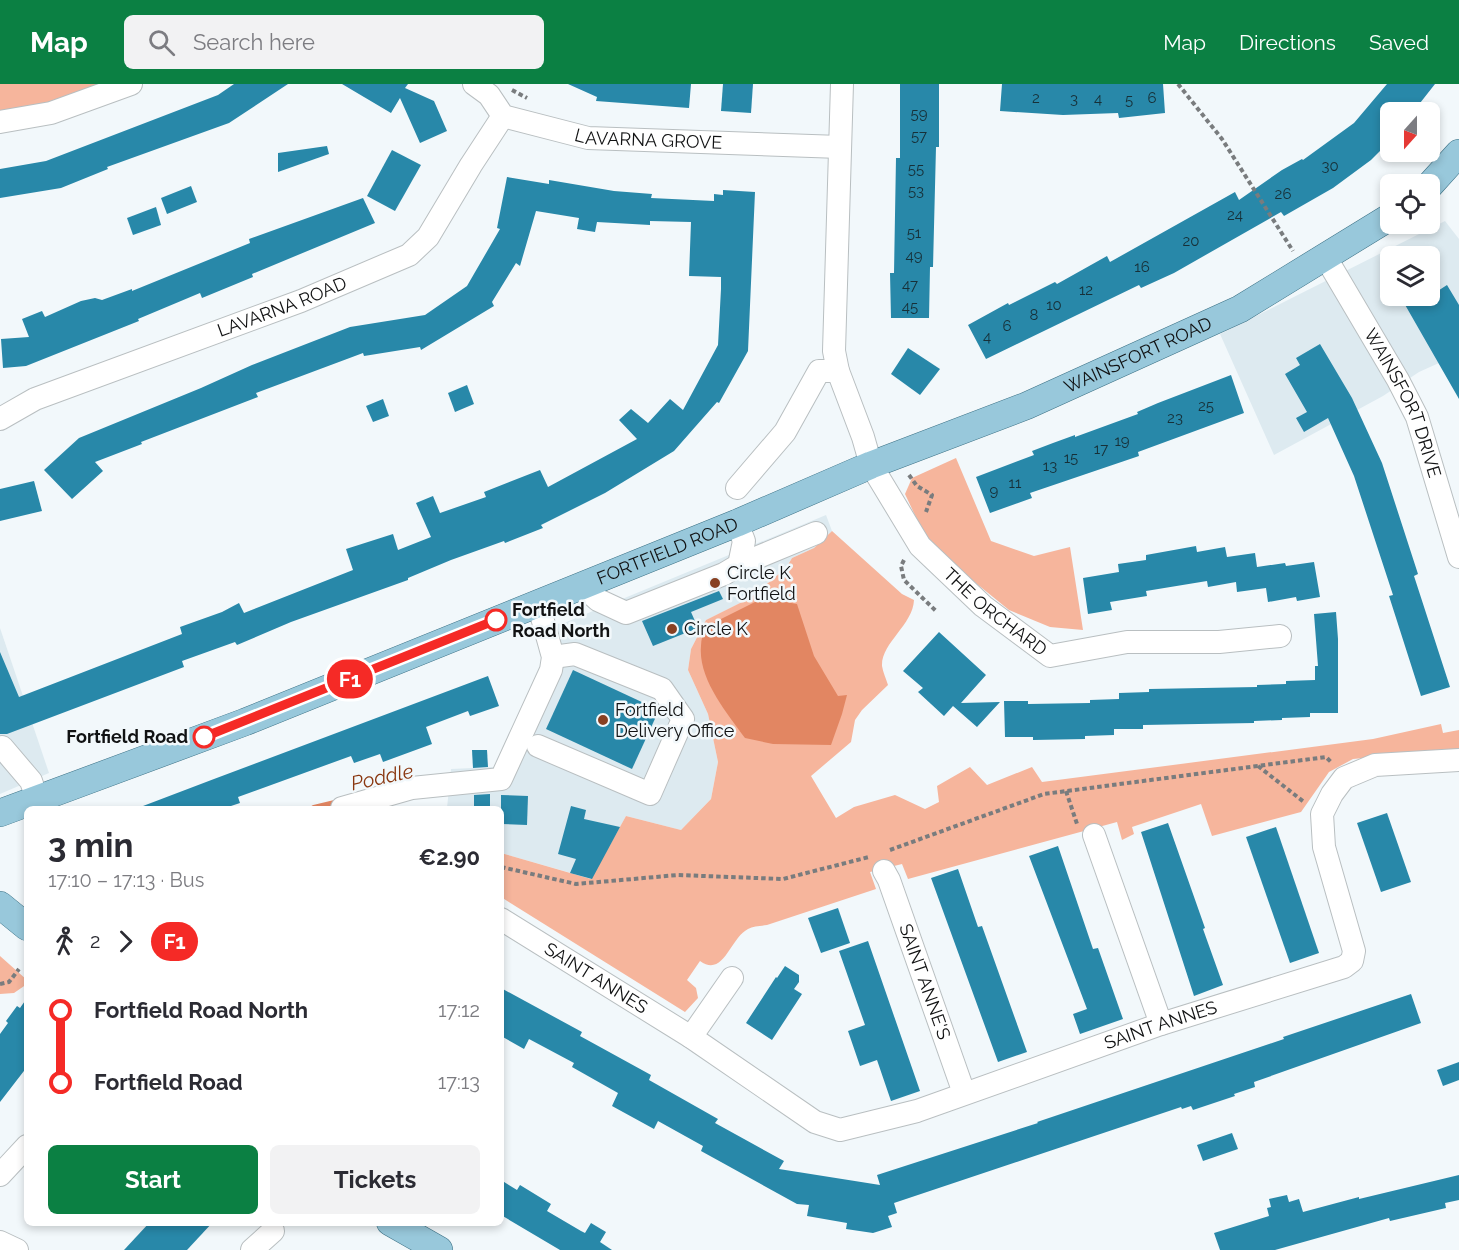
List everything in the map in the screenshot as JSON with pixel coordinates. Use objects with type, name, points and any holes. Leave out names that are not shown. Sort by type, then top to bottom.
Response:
[{"type":"main road","points":[[1440,174],[1459,153]]},
{"type":"main road","name":"WAINSFORT ROAD","points":[[871,465],[1026,406],[1240,309],[1380,223]]},
{"type":"main road","name":"FORTFIELD ROAD","points":[[0,813],[245,722],[737,523],[871,465]]},
{"type":"main road","points":[[1,907],[24,925]]},
{"type":"main road","points":[[397,1226],[439,1250]]},
{"type":"street","points":[[0,122],[51,113],[131,84]]},
{"type":"street","points":[[474,84],[489,95],[503,116]]},
{"type":"street","points":[[842,84],[834,351],[838,371],[871,465]]},
{"type":"street","name":"LAVARNA GROVE","points":[[503,116],[588,138],[840,147]]},
{"type":"street","name":"LAVARNA ROAD","points":[[0,419],[36,399],[301,301],[409,255],[428,237],[503,116]]},
{"type":"street","name":"WAINSFORT DRIVE","points":[[1326,258],[1398,380],[1417,417],[1459,557]]},
{"type":"street","points":[[737,488],[785,432],[819,372],[838,371]]},
{"type":"street","name":"THE ORCHARD","points":[[871,465],[920,546],[983,606],[1050,656],[1127,642],[1219,642],[1280,636]]},
{"type":"street","points":[[737,523],[744,541],[739,564]]},
{"type":"street","points":[[581,585],[598,600],[626,613],[816,533]]},
{"type":"street","points":[[349,806],[412,788],[501,779],[551,670],[553,657],[538,603]]},
{"type":"street","points":[[538,746],[650,794],[683,719],[662,689],[575,654],[553,657]]},
{"type":"street","points":[[0,748],[2,747],[31,781],[37,799]]},
{"type":"street","name":"SAINT ANNES","points":[[504,921],[691,1037],[815,1122],[840,1130],[917,1111],[1161,1024],[1344,967],[1352,961],[1354,951],[1324,847],[1322,814],[1332,794],[1344,778],[1375,765],[1459,760]]},
{"type":"street","points":[[1087,832],[1161,1024]]},
{"type":"street","name":"SAINT ANNE'S","points":[[884,871],[964,1093]]},
{"type":"street","points":[[691,1037],[732,978]]},
{"type":"street","points":[[0,1175],[24,1149]]},
{"type":"street","points":[[252,1250],[273,1231]]},
{"type":"street","points":[[0,1242],[18,1250]]},
{"type":"path","points":[[1178,84],[1222,139],[1294,252]]},
{"type":"path","points":[[504,868],[576,884],[678,875],[783,879],[879,854],[1044,794],[1326,757],[1339,770]]},
{"type":"path","points":[[1258,765],[1311,807]]},
{"type":"path","points":[[1066,790],[1087,832]]},
{"type":"path","points":[[0,984],[9,982],[19,969]]},
{"type":"shaded area","points":[[0,84],[97,84],[50,104],[13,111],[0,110]]},
{"type":"shaded area","points":[[1445,221],[1459,239],[1459,354],[1419,372],[1383,396],[1274,455],[1220,334],[1380,254],[1380,306],[1440,306],[1440,246],[1395,246],[1419,234],[1440,234],[1440,224]]},
{"type":"shaded area","points":[[956,458],[991,541],[1034,556],[1070,547],[1083,630],[1050,627],[1009,610],[929,545],[905,494],[912,478]]},
{"type":"shaded area","points":[[826,515],[832,531],[814,548],[792,558],[786,568],[750,598],[706,620],[691,649],[688,670],[708,714],[718,762],[711,799],[681,830],[626,816],[592,879],[504,854],[504,806],[447,806],[451,769],[494,767],[545,671],[540,626],[564,623]]},
{"type":"shaded area","points":[[832,531],[902,594],[914,600],[908,618],[883,658],[882,666],[888,685],[855,720],[851,742],[811,776],[836,818],[854,807],[895,795],[925,809],[939,802],[937,786],[970,767],[987,785],[1032,767],[1042,782],[1373,739],[1441,724],[1443,733],[1459,730],[1459,749],[1353,759],[1329,772],[1301,812],[1212,836],[1201,804],[1132,827],[1134,834],[1122,840],[1117,822],[908,879],[902,864],[870,872],[876,889],[767,925],[750,928],[736,940],[721,961],[708,965],[700,961],[687,980],[696,988],[698,998],[685,1012],[504,899],[504,854],[591,879],[626,816],[681,830],[711,799],[718,762],[708,714],[688,670],[691,649],[706,620],[750,598],[786,568],[792,558],[814,548]]},
{"type":"shaded area","points":[[763,598],[797,604],[814,656],[838,696],[847,695],[831,745],[773,744],[745,738],[722,707],[709,683],[701,658],[701,641],[705,627]]},
{"type":"shaded area","points":[[0,628],[49,773],[0,794]]},
{"type":"shaded area","points":[[0,956],[24,977],[24,986],[14,993],[0,994]]},
{"type":"building","points":[[234,84],[288,84],[229,123],[107,167],[108,169],[61,188],[0,198],[0,169],[46,161],[218,95]]},
{"type":"building","points":[[342,84],[408,84],[405,88],[434,101],[447,131],[420,143],[400,98],[391,113]]},
{"type":"building","points":[[568,84],[691,84],[689,108],[596,101],[597,97]]},
{"type":"building","points":[[723,84],[753,84],[751,113],[721,111]]},
{"type":"building","points":[[900,84],[939,84],[939,147],[936,147],[933,267],[930,267],[929,318],[891,318],[890,273],[894,273],[896,158],[900,158]]},
{"type":"building","points":[[1002,84],[1163,84],[1165,113],[1119,118],[1118,113],[1063,115],[1000,111]]},
{"type":"building","points":[[1387,84],[1435,84],[1421,102],[1380,102],[1380,151],[1333,188],[1284,216],[1281,212],[1174,273],[1141,288],[1139,285],[986,359],[968,325],[1008,303],[1009,305],[1055,282],[1057,284],[1107,256],[1110,262],[1235,192],[1239,200],[1282,170],[1303,160],[1354,123]]},
{"type":"building","points":[[327,146],[329,154],[278,172],[278,153]]},
{"type":"building","points":[[392,150],[421,165],[395,211],[367,196]]},
{"type":"building","points":[[507,177],[549,184],[549,180],[614,191],[652,194],[651,198],[714,201],[714,194],[723,195],[723,190],[755,192],[748,351],[719,403],[717,402],[674,451],[605,493],[541,525],[543,528],[451,560],[408,578],[408,580],[291,622],[237,645],[235,642],[182,661],[184,667],[7,734],[0,734],[0,652],[19,697],[182,634],[180,627],[222,612],[239,603],[244,613],[353,570],[346,549],[393,534],[398,550],[431,537],[416,503],[433,496],[440,513],[486,497],[484,492],[540,470],[548,487],[637,439],[619,420],[631,409],[648,423],[670,399],[683,410],[718,345],[721,289],[721,277],[689,276],[691,222],[650,221],[650,225],[597,222],[595,232],[577,229],[579,218],[536,211],[520,266],[516,263],[492,302],[494,306],[421,350],[420,347],[364,356],[363,353],[256,393],[258,397],[141,442],[142,444],[95,462],[103,471],[72,499],[44,470],[79,438],[252,365],[350,327],[425,315],[467,286],[500,229],[497,228]]},
{"type":"building","points":[[191,186],[197,202],[167,214],[161,198]]},
{"type":"building","points":[[363,198],[375,223],[252,274],[253,277],[202,298],[200,293],[138,319],[139,321],[26,366],[3,368],[1,339],[29,337],[22,319],[42,311],[45,317],[81,301],[95,298],[102,300],[132,289],[132,291],[250,243],[249,239]]},
{"type":"building","points":[[156,207],[161,225],[133,235],[127,218]]},
{"type":"building","points":[[1447,285],[1459,305],[1459,399],[1406,306],[1440,306],[1440,290]]},
{"type":"building","points":[[1320,344],[1352,398],[1382,463],[1418,574],[1414,576],[1450,687],[1421,696],[1389,596],[1393,595],[1354,476],[1328,418],[1304,432],[1296,418],[1307,412],[1285,374],[1300,365],[1296,358]]},
{"type":"building","points":[[908,348],[940,369],[920,395],[891,374]]},
{"type":"building","points":[[1231,375],[1244,413],[1138,452],[1139,456],[1030,493],[1032,498],[990,513],[976,477],[1034,455],[1032,451],[1138,414],[1137,412],[1158,403]]},
{"type":"building","points":[[467,385],[474,404],[455,412],[448,393]]},
{"type":"building","points":[[383,399],[389,416],[373,422],[366,406]]},
{"type":"building","points":[[34,481],[42,511],[0,521],[0,489]]},
{"type":"building","points":[[1196,546],[1197,552],[1225,547],[1227,557],[1255,553],[1257,567],[1314,562],[1320,597],[1297,601],[1296,597],[1268,602],[1266,588],[1237,592],[1236,582],[1208,587],[1207,581],[1146,591],[1147,596],[1110,602],[1112,610],[1088,614],[1083,578],[1119,572],[1118,564],[1146,560],[1146,555]]},
{"type":"building","points":[[719,591],[723,599],[691,612],[698,628],[653,646],[642,621]]},
{"type":"building","points":[[1336,612],[1338,713],[1310,713],[1310,717],[1254,721],[1254,723],[1143,725],[1143,729],[1114,729],[1114,735],[1085,736],[1085,739],[1033,740],[1033,737],[1005,737],[1004,701],[1028,701],[1028,704],[1090,703],[1090,700],[1119,699],[1119,693],[1149,692],[1149,689],[1257,687],[1257,685],[1286,684],[1286,681],[1315,680],[1315,666],[1318,666],[1314,614]]},
{"type":"building","points":[[939,632],[986,675],[961,703],[1000,702],[977,727],[953,706],[944,716],[918,692],[923,688],[903,671]]},
{"type":"building","name":"Fortfield Delivery Office","points":[[573,670],[659,710],[632,769],[546,729]]},
{"type":"building","points":[[488,676],[499,706],[470,716],[468,711],[426,727],[432,744],[383,762],[380,754],[354,763],[351,756],[238,797],[240,803],[231,806],[143,806]]},
{"type":"building","points":[[472,750],[487,750],[488,767],[473,768]]},
{"type":"building","points":[[490,794],[490,806],[474,806],[474,795]]},
{"type":"building","points":[[501,795],[528,796],[527,825],[504,824],[504,806],[501,806]]},
{"type":"building","points":[[571,806],[586,810],[584,819],[620,827],[592,879],[570,873],[576,859],[558,854]]},
{"type":"building","points":[[1387,813],[1411,882],[1381,892],[1357,823]]},
{"type":"building","points":[[1168,823],[1223,985],[1194,996],[1141,832]]},
{"type":"building","points":[[1276,827],[1319,953],[1290,963],[1246,837]]},
{"type":"building","points":[[1058,846],[1093,949],[1098,948],[1123,1019],[1080,1034],[1073,1014],[1087,1009],[1029,856]]},
{"type":"building","points":[[958,869],[978,927],[982,926],[1027,1052],[998,1062],[931,878]]},
{"type":"building","points":[[838,908],[850,943],[821,953],[808,918]]},
{"type":"building","points":[[868,941],[920,1091],[891,1101],[877,1060],[860,1066],[848,1031],[865,1025],[839,951]]},
{"type":"building","points":[[785,966],[799,975],[799,982],[794,989],[802,994],[772,1040],[746,1023]]},
{"type":"building","points":[[504,990],[582,1032],[580,1036],[651,1075],[649,1080],[718,1119],[715,1123],[784,1161],[779,1169],[880,1185],[877,1175],[1038,1123],[1411,994],[1421,1023],[1254,1082],[1255,1087],[1234,1094],[1235,1096],[1193,1110],[1191,1106],[1182,1109],[1181,1107],[894,1203],[897,1213],[888,1216],[892,1227],[873,1233],[846,1229],[847,1223],[807,1216],[809,1205],[797,1204],[701,1151],[703,1146],[658,1121],[654,1129],[612,1106],[618,1093],[572,1067],[574,1063],[529,1039],[524,1049],[504,1038]]},
{"type":"building","points":[[24,1002],[24,1071],[0,1102],[0,1034],[17,1006],[20,1008]]},
{"type":"building","points":[[1459,1062],[1459,1080],[1443,1086],[1437,1070]]},
{"type":"building","points":[[1232,1133],[1238,1149],[1203,1161],[1197,1145]]},
{"type":"building","points":[[1459,1175],[1459,1200],[1445,1203],[1446,1208],[1390,1221],[1389,1218],[1275,1250],[1220,1250],[1214,1233],[1269,1216],[1267,1208],[1271,1207],[1269,1199],[1287,1195],[1289,1202],[1299,1199],[1303,1212]]},
{"type":"building","points":[[504,1182],[517,1190],[520,1185],[551,1204],[547,1211],[585,1233],[591,1223],[606,1232],[600,1242],[612,1250],[560,1250],[504,1217]]},
{"type":"building","points":[[146,1226],[209,1226],[187,1250],[124,1250]]},
{"type":"waterway","name":"Poddle","points":[[322,806],[339,802]]},
{"type":"bus line","name":"F1","points":[[204,737],[496,620]]},
{"type":"place","name":"Circle K Fortfield","points":[[715,583]]},
{"type":"place","name":"Fortfield Road North","points":[[496,620]]},
{"type":"place","name":"Circle K","points":[[672,629]]},
{"type":"place","name":"Fortfield Delivery Office","points":[[603,720]]},
{"type":"place","name":"Fortfield Road","points":[[204,737]]}]
